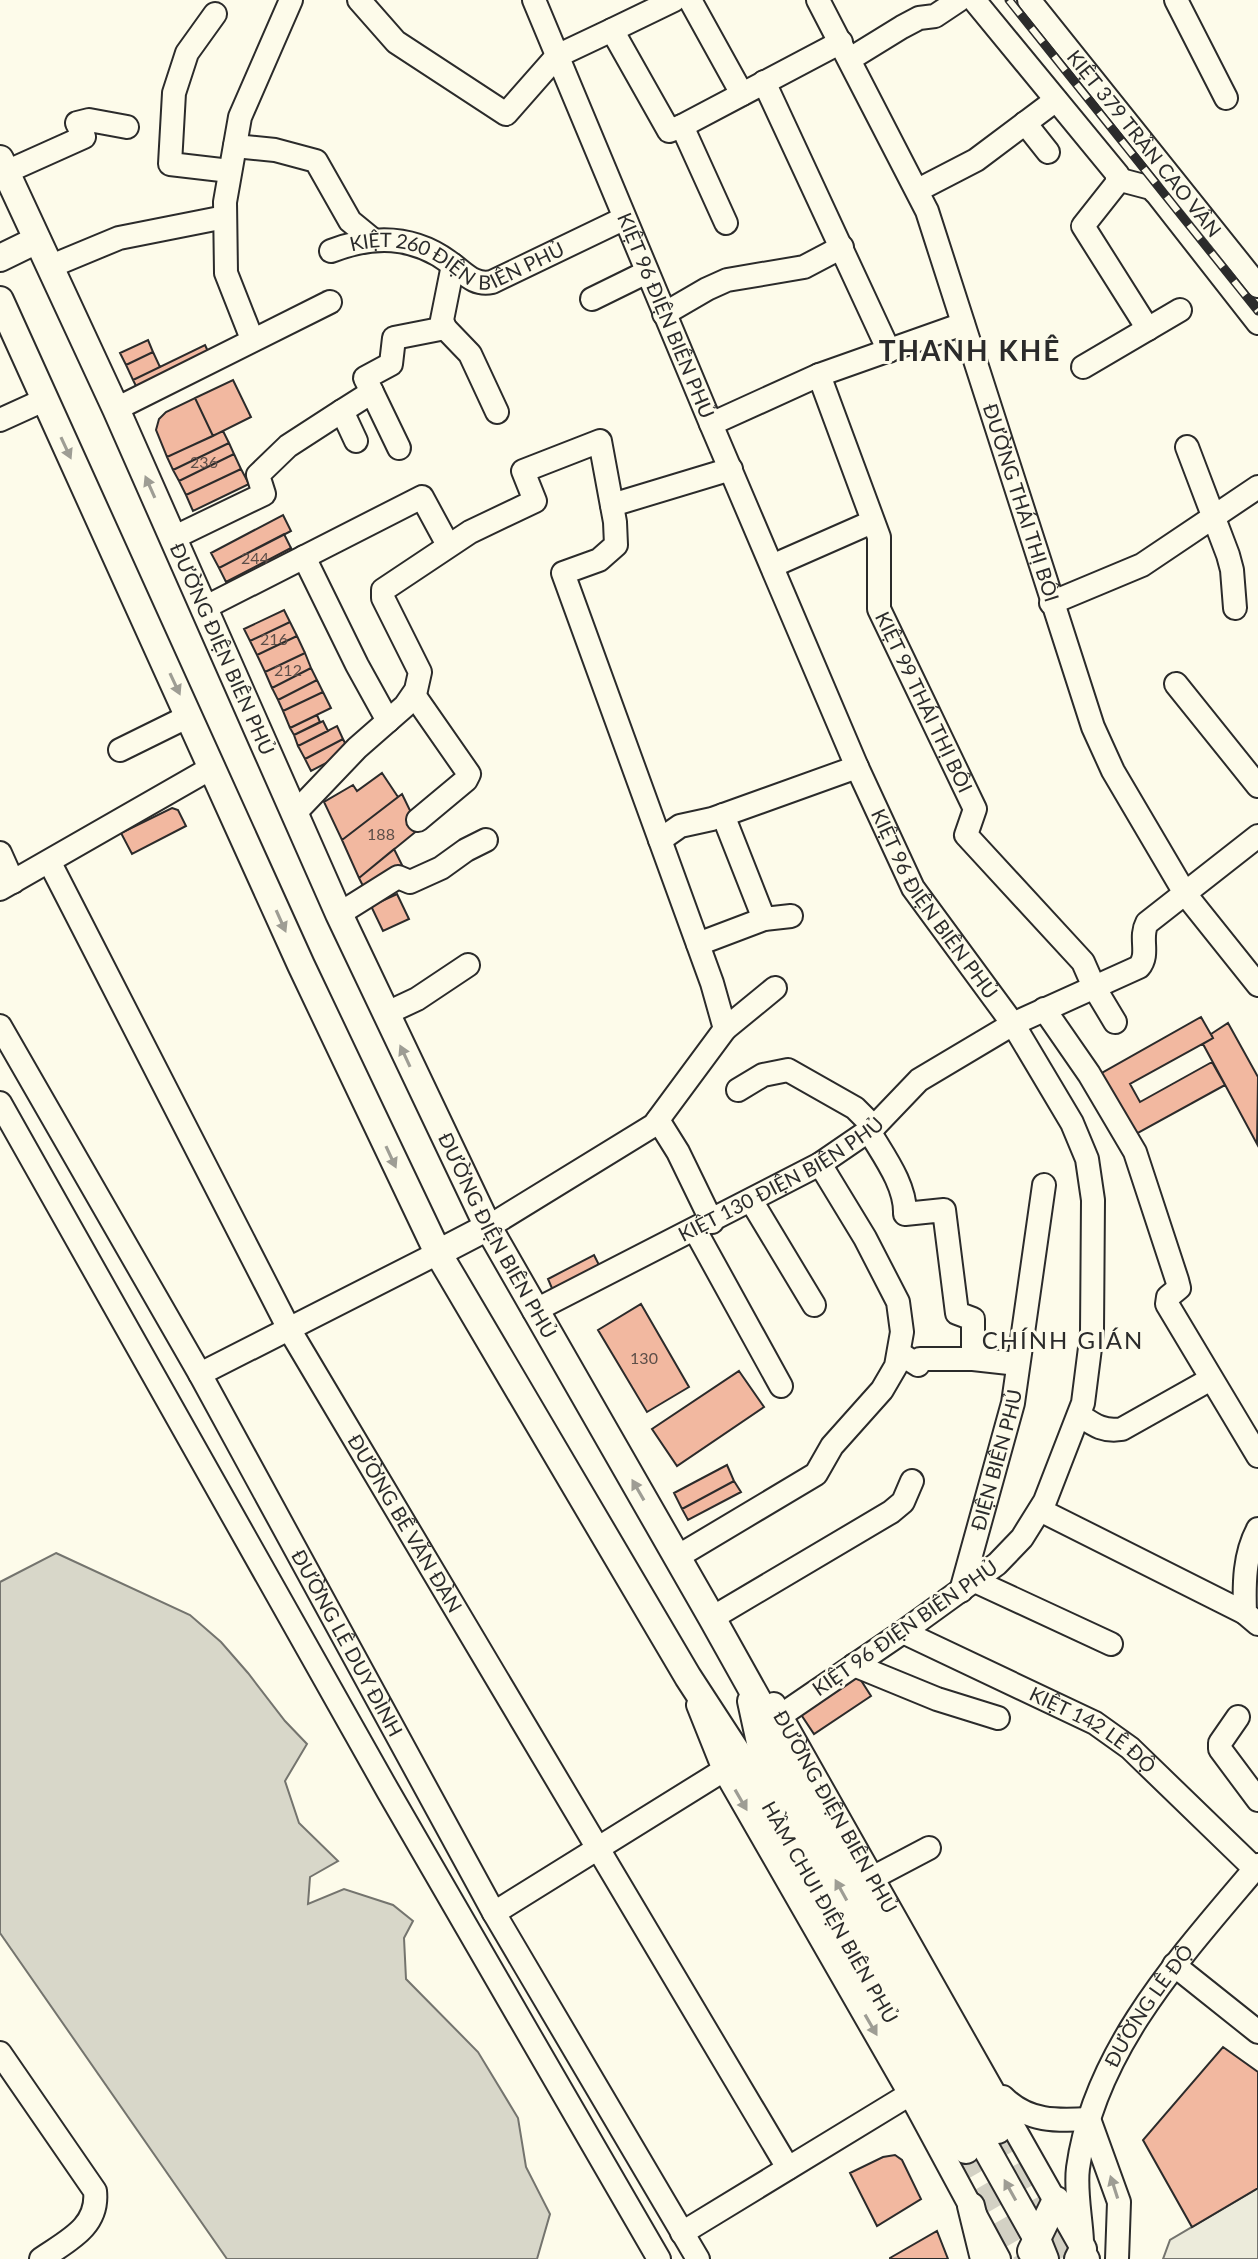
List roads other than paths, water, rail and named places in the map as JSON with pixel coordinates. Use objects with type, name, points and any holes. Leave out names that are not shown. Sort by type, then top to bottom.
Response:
[{"type":"main road","name":"ĐƯỜNG ĐIỆN BIÊN PHỦ","points":[[3,165],[116,409],[339,914],[488,1227],[749,1683]]},
{"type":"main road","points":[[0,258],[37,240]]},
{"type":"main road","points":[[0,300],[301,965],[438,1253],[688,1677]]},
{"type":"main road","points":[[438,1253],[488,1227]]},
{"type":"main road","name":"HẦM CHUI ĐIỆN BIÊN PHỦ","points":[[688,1677],[744,1763],[966,2150]]},
{"type":"main road","points":[[749,1683],[761,1747],[1036,2252]]},
{"type":"main road","name":"HẦM CHUI ĐIỆN BIÊN PHỦ","points":[[749,1683],[998,2130]]},
{"type":"main road","points":[[1036,2252],[1056,2200]]},
{"type":"main road","points":[[971,2206],[984,2259]]},
{"type":"street","points":[[252,339],[226,273],[225,217],[230,171],[240,117],[291,0]]},
{"type":"street","points":[[359,0],[396,42],[506,114],[557,56],[612,30],[642,7],[674,0]]},
{"type":"street","name":"KIỆT 96 ĐIỆN BIÊN PHỦ","points":[[534,0],[623,219],[857,767],[913,888],[1013,1024],[1072,1123],[1087,1159],[1093,1200],[1092,1332],[1079,1415],[1040,1510],[1010,1551],[968,1586],[783,1714]]},
{"type":"street","points":[[690,0],[742,94]]},
{"type":"street","name":"ĐƯỜNG THÁI THỊ BÔI","points":[[818,0],[927,211],[1093,727],[1113,771],[1186,895],[1258,985]]},
{"type":"street","name":"KIỆT 379 TRẦN CAO VÂN","points":[[1031,0],[1258,286]]},
{"type":"street","points":[[1176,0],[1226,98]]},
{"type":"street","points":[[612,30],[669,131],[764,82],[919,18],[935,16],[970,2],[1114,168],[1117,183],[1083,226],[1148,329]]},
{"type":"street","points":[[215,14],[187,53],[174,93],[170,164],[230,171]]},
{"type":"street","points":[[764,82],[889,351]]},
{"type":"street","points":[[918,190],[976,160],[1056,100]]},
{"type":"street","points":[[3,165],[84,137],[77,123],[89,120],[127,127]]},
{"type":"street","points":[[1025,123],[1048,152]]},
{"type":"street","points":[[682,126],[726,223]]},
{"type":"street","points":[[235,146],[275,150],[316,161],[350,221],[372,239]]},
{"type":"street","points":[[1117,179],[1151,188],[1157,194],[1258,323]]},
{"type":"street","points":[[49,267],[119,238],[225,217]]},
{"type":"street","name":"KIỆT 260 ĐIỆN BIÊN PHỦ","points":[[331,251],[372,239],[415,244],[482,284],[623,219]]},
{"type":"street","points":[[664,314],[727,280],[804,267],[842,247]]},
{"type":"street","points":[[453,265],[442,320],[445,328],[470,354],[497,412]]},
{"type":"street","points":[[592,299],[647,272]]},
{"type":"street","points":[[116,409],[330,302]]},
{"type":"street","points":[[1083,367],[1180,310]]},
{"type":"street","points":[[711,424],[819,375],[963,324]]},
{"type":"street","points":[[399,448],[365,378],[391,364],[394,338],[445,328]]},
{"type":"street","name":"KIỆT 99 THÁI THỊ BÔI","points":[[819,375],[879,537],[879,609],[975,809],[966,835],[1083,962],[1115,1022]]},
{"type":"street","points":[[173,538],[264,494],[258,475],[288,446],[372,392]]},
{"type":"street","points":[[0,420],[44,400]]},
{"type":"street","points":[[342,411],[356,441]]},
{"type":"street","points":[[295,813],[357,748],[414,695],[420,672],[381,593],[448,545],[535,501],[523,471],[600,441],[616,545],[599,560],[563,573],[698,944],[725,1029]]},
{"type":"street","points":[[1187,447],[1232,570],[1235,608]]},
{"type":"street","points":[[612,505],[731,469]]},
{"type":"street","points":[[1051,603],[1142,565],[1258,487]]},
{"type":"street","points":[[204,608],[422,497],[448,545]]},
{"type":"street","points":[[772,566],[872,522]]},
{"type":"street","points":[[304,557],[388,721]]},
{"type":"street","points":[[1176,684],[1258,786]]},
{"type":"street","points":[[414,695],[469,774],[466,780],[418,820]]},
{"type":"street","points":[[120,750],[189,716]]},
{"type":"street","points":[[0,853],[7,886],[213,767]]},
{"type":"street","points":[[660,840],[680,826],[723,815],[857,767]]},
{"type":"street","points":[[723,815],[764,919]]},
{"type":"street","points":[[1013,1024],[1139,967],[1145,959],[1144,928],[1258,836]]},
{"type":"street","points":[[339,914],[398,877],[410,882],[441,868],[486,840]]},
{"type":"street","name":"ĐƯỜNG BẾ VĂN ĐÀN","points":[[50,863],[289,1329],[788,2168]]},
{"type":"street","points":[[698,944],[764,919],[791,916]]},
{"type":"street","points":[[385,1014],[417,999],[468,965]]},
{"type":"street","points":[[488,1227],[658,1120],[725,1029],[775,988]]},
{"type":"street","points":[[1044,1009],[1089,1074],[1135,1152],[1179,1288],[1166,1300],[1258,1456]]},
{"type":"street","name":"KIỆT 130 ĐIỆN BIÊN PHỦ","points":[[534,1311],[752,1202],[820,1164],[871,1129],[919,1080],[1013,1024]]},
{"type":"street","name":"ĐƯỜNG LÊ DUY ĐÌNH","points":[[0,1026],[200,1374],[494,1913],[698,2259]]},
{"type":"street","points":[[738,1090],[763,1075],[788,1070],[855,1108],[871,1129],[893,1173],[906,1204],[905,1214],[944,1210],[957,1313],[973,1319],[973,1359]]},
{"type":"street","points":[[0,1103],[388,1791],[659,2259]]},
{"type":"street","points":[[658,1120],[678,1152],[703,1226],[781,1386]]},
{"type":"street","points":[[677,1557],[816,1474],[832,1446],[882,1390],[896,1366],[902,1318],[895,1294],[820,1164]]},
{"type":"street","name":"ĐIỆN BIÊN PHỦ","points":[[968,1586],[1013,1403],[1044,1185]]},
{"type":"street","points":[[752,1202],[814,1305]]},
{"type":"street","points":[[200,1374],[438,1253]]},
{"type":"street","points":[[899,1353],[918,1365],[920,1359],[973,1359],[1018,1364]]},
{"type":"street","points":[[1079,1415],[1096,1427],[1109,1431],[1122,1429],[1211,1379]]},
{"type":"street","points":[[712,1618],[891,1512],[903,1502],[912,1481]]},
{"type":"street","points":[[1040,1510],[1251,1618]]},
{"type":"street","points":[[1251,1618],[1245,1568],[1252,1539],[1258,1529]]},
{"type":"street","points":[[968,1586],[1111,1644]]},
{"type":"street","name":"KIỆT 142 LÊ ĐỘ","points":[[903,1632],[1095,1723],[1130,1748],[1257,1867]]},
{"type":"street","points":[[854,1665],[937,1699],[998,1718]]},
{"type":"street","points":[[688,1677],[724,1770],[910,2094],[999,2259]]},
{"type":"street","name":"ĐƯỜNG ĐIỆN BIÊN PHỦ","points":[[749,1683],[783,1714],[1056,2200],[1083,2256]]},
{"type":"street","points":[[1238,1717],[1220,1743],[1220,1749],[1258,1800]]},
{"type":"street","points":[[494,1913],[724,1770]]},
{"type":"street","points":[[871,1871],[925,1843]]},
{"type":"street","name":"ĐƯỜNG LÊ ĐỘ","points":[[1083,2256],[1078,2170],[1089,2119],[1112,2062],[1174,1965],[1257,1867]]},
{"type":"street","points":[[1174,1965],[1258,2032]]},
{"type":"street","points":[[0,2053],[95,2191],[96,2204],[87,2224],[41,2259]]},
{"type":"street","points":[[990,2083],[1021,2112],[1056,2121],[1089,2119],[1119,2202],[1117,2259]]},
{"type":"street","points":[[682,2233],[910,2094]]},
{"type":"street","name":"ĐƯỜNG LÊ ĐỘ","points":[[1056,2200],[1078,2170]]},
{"type":"tunnel","points":[[998,2130],[1067,2259]]},
{"type":"tunnel","points":[[966,2150],[1029,2259]]},
{"type":"railway","points":[[1009,0],[1258,311]]},
{"type":"district","name":"THANH KHÊ","points":[[970,351]]},
{"type":"district","name":"CHÍNH GIÁN","points":[[1063,1341]]}]
